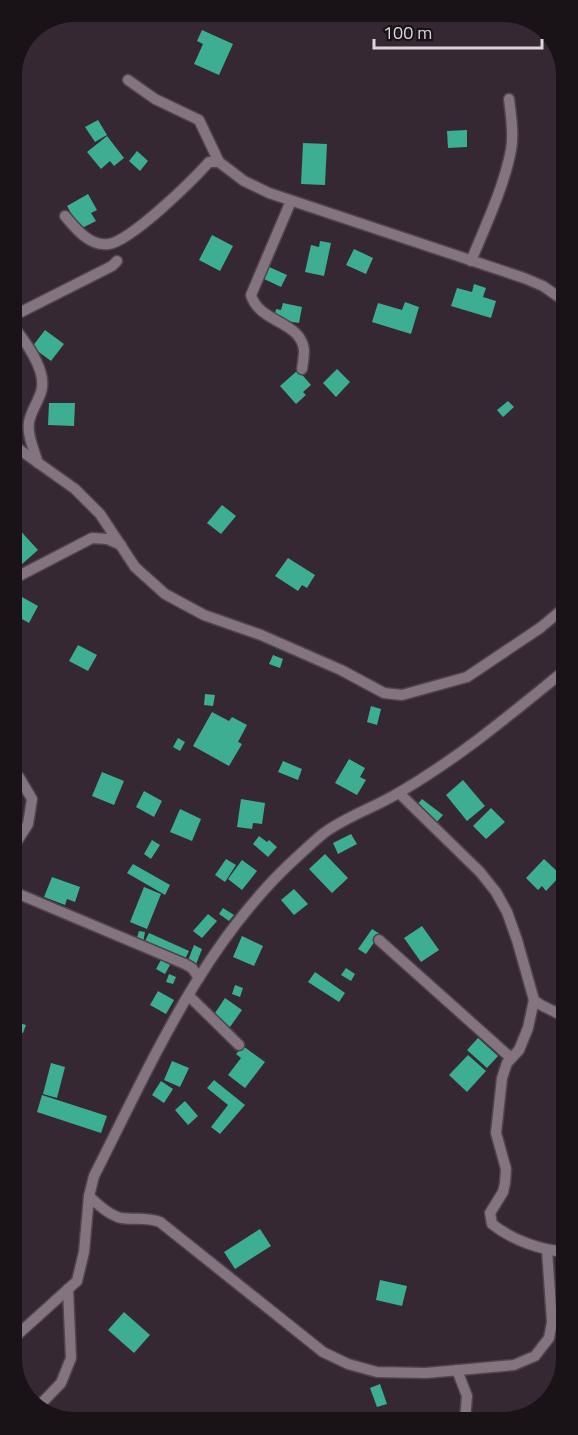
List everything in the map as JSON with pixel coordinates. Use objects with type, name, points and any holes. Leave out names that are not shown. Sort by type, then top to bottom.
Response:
[{"type":"street","points":[[128,80],[155,99],[199,120],[219,162],[244,181],[291,201],[524,278],[543,286],[555,294]]},
{"type":"street","points":[[471,261],[499,189],[511,150],[509,99]]},
{"type":"street","points":[[65,216],[89,240],[109,244],[128,236],[209,162],[219,162]]},
{"type":"street","points":[[291,201],[251,295],[254,305],[262,313],[294,331],[300,339],[304,350],[302,369]]},
{"type":"street","points":[[23,311],[112,266],[117,261]]},
{"type":"street","points":[[23,338],[36,361],[43,385],[29,422],[29,432],[38,463]]},
{"type":"street","points":[[23,452],[83,497],[100,514],[135,567],[165,594],[204,615],[261,635],[341,670],[384,693],[402,695],[467,677],[555,616]]},
{"type":"street","points":[[23,574],[92,538],[107,538],[121,545]]},
{"type":"street","points":[[22,1331],[77,1281],[81,1268],[89,1196],[94,1176],[166,1035],[213,953],[252,903],[283,870],[325,832],[399,793],[464,752],[555,678]]},
{"type":"street","points":[[22,781],[32,799],[28,824],[22,833]]},
{"type":"street","points":[[399,793],[480,872],[496,892],[510,921],[534,1000],[528,1028],[519,1050],[507,1063],[502,1078],[496,1133],[506,1169],[506,1183],[490,1213],[492,1224],[500,1230],[547,1250],[555,1251]]},
{"type":"street","points":[[22,896],[184,964],[192,968],[199,978]]},
{"type":"street","points":[[379,940],[511,1058]]},
{"type":"street","points":[[189,996],[239,1045]]},
{"type":"street","points":[[534,1000],[555,1012]]},
{"type":"street","points":[[89,1196],[101,1208],[120,1218],[149,1218],[160,1222],[323,1352],[348,1364],[377,1372],[426,1373],[514,1365],[535,1356],[549,1338],[552,1322],[547,1250]]},
{"type":"street","points":[[43,1401],[61,1383],[71,1358],[68,1289]]},
{"type":"street","points":[[457,1370],[467,1396],[466,1412]]},
{"type":"building","points":[[202,30],[233,44],[219,75],[194,64],[203,44],[197,41]]},
{"type":"building","points":[[98,120],[107,135],[95,142],[85,127]]},
{"type":"building","points":[[467,130],[467,147],[448,148],[447,131]]},
{"type":"building","points":[[107,136],[124,158],[114,166],[110,161],[101,169],[87,152]]},
{"type":"building","points":[[303,143],[327,144],[325,185],[301,184]]},
{"type":"building","points":[[137,151],[148,161],[140,171],[129,161]]},
{"type":"building","points":[[88,194],[97,210],[91,213],[96,221],[80,229],[67,206]]},
{"type":"building","points":[[212,235],[233,246],[220,271],[199,260]]},
{"type":"building","points":[[320,241],[331,243],[324,276],[305,272],[311,245],[319,247]]},
{"type":"building","points":[[354,249],[373,258],[366,274],[346,265]]},
{"type":"building","points":[[267,266],[287,275],[281,287],[262,278]]},
{"type":"building","points":[[474,284],[486,288],[483,297],[496,301],[491,318],[451,306],[457,288],[472,292]]},
{"type":"building","points":[[405,302],[419,307],[411,334],[372,322],[378,303],[402,310]]},
{"type":"building","points":[[283,303],[302,307],[299,323],[274,319],[276,309],[281,310]]},
{"type":"building","points":[[45,330],[64,344],[51,361],[32,347]]},
{"type":"building","points":[[337,369],[350,382],[336,397],[323,383]]},
{"type":"building","points":[[298,370],[311,385],[303,392],[306,395],[296,404],[280,386]]},
{"type":"building","points":[[508,401],[514,407],[503,417],[497,410]]},
{"type":"building","points":[[49,403],[75,403],[74,426],[48,425]]},
{"type":"building","points":[[222,505],[236,516],[221,534],[207,523]]},
{"type":"building","points":[[23,533],[38,550],[23,564]]},
{"type":"building","points":[[288,558],[315,575],[307,588],[302,585],[298,591],[275,576]]},
{"type":"building","points":[[23,597],[38,606],[29,623],[23,619]]},
{"type":"building","points":[[78,645],[97,655],[88,671],[69,661]]},
{"type":"building","points":[[273,655],[283,659],[280,668],[269,664]]},
{"type":"building","points":[[205,694],[215,695],[213,706],[204,705]]},
{"type":"building","points":[[371,706],[381,709],[377,725],[367,722]]},
{"type":"building","points":[[212,712],[229,721],[232,717],[247,725],[238,742],[242,744],[229,766],[193,746]]},
{"type":"building","points":[[178,738],[185,742],[180,751],[173,747]]},
{"type":"building","points":[[349,759],[365,768],[360,777],[366,780],[357,795],[335,783]]},
{"type":"building","points":[[283,761],[302,769],[298,780],[278,772]]},
{"type":"building","points":[[102,772],[124,781],[114,805],[92,796]]},
{"type":"building","points":[[463,780],[485,806],[467,821],[446,795]]},
{"type":"building","points":[[144,791],[162,801],[154,817],[136,807]]},
{"type":"building","points":[[241,799],[265,803],[262,824],[253,823],[252,829],[237,827]]},
{"type":"building","points":[[422,799],[443,815],[436,823],[416,806]]},
{"type":"building","points":[[491,808],[505,822],[486,839],[473,826]]},
{"type":"building","points":[[180,809],[201,819],[192,841],[170,832]]},
{"type":"building","points":[[351,834],[357,844],[338,854],[333,843]]},
{"type":"building","points":[[259,836],[267,842],[269,840],[277,847],[268,857],[253,844]]},
{"type":"building","points":[[152,840],[160,845],[151,859],[144,854]]},
{"type":"building","points":[[325,854],[348,878],[332,893],[309,869]]},
{"type":"building","points":[[226,859],[236,865],[225,882],[215,875]]},
{"type":"building","points":[[544,859],[555,869],[555,881],[546,891],[542,886],[538,890],[526,878]]},
{"type":"building","points":[[242,860],[257,871],[242,890],[228,879]]},
{"type":"building","points":[[133,864],[170,885],[165,895],[127,873]]},
{"type":"building","points":[[52,877],[80,887],[75,902],[67,899],[65,905],[44,897]]},
{"type":"building","points":[[144,887],[161,894],[147,929],[130,922]]},
{"type":"building","points":[[294,889],[308,904],[294,915],[281,900]]},
{"type":"building","points":[[223,908],[234,915],[229,921],[219,914]]},
{"type":"building","points":[[208,914],[217,921],[202,938],[193,931]]},
{"type":"building","points":[[422,926],[439,950],[421,962],[404,938]]},
{"type":"building","points":[[372,929],[380,934],[366,954],[358,949]]},
{"type":"building","points":[[139,931],[145,932],[143,943],[136,941]]},
{"type":"building","points":[[149,933],[189,951],[184,961],[144,943]]},
{"type":"building","points":[[242,936],[263,946],[254,966],[233,957]]},
{"type":"building","points":[[194,945],[202,949],[195,967],[187,963]]},
{"type":"building","points":[[161,960],[170,965],[165,974],[156,969]]},
{"type":"building","points":[[346,968],[355,974],[351,981],[341,975]]},
{"type":"building","points":[[315,972],[345,993],[339,1002],[308,982]]},
{"type":"building","points":[[169,974],[176,977],[173,984],[166,982]]},
{"type":"building","points":[[235,985],[243,988],[240,997],[232,994]]},
{"type":"building","points":[[158,991],[174,1000],[166,1014],[150,1005]]},
{"type":"building","points":[[225,998],[242,1010],[230,1027],[213,1016]]},
{"type":"building","points":[[478,1038],[498,1056],[487,1068],[467,1050]]},
{"type":"building","points":[[243,1046],[265,1062],[245,1088],[228,1075],[241,1058],[236,1054]]},
{"type":"building","points":[[468,1055],[486,1071],[467,1092],[449,1075]]},
{"type":"building","points":[[172,1061],[189,1068],[180,1087],[164,1080]]},
{"type":"building","points":[[51,1063],[65,1067],[57,1098],[43,1094]]},
{"type":"building","points":[[214,1080],[245,1105],[220,1134],[211,1127],[228,1105],[207,1088]]},
{"type":"building","points":[[161,1081],[173,1089],[164,1103],[152,1095]]},
{"type":"building","points":[[42,1095],[107,1116],[101,1133],[37,1112]]},
{"type":"building","points":[[185,1101],[198,1116],[188,1125],[175,1110]]},
{"type":"building","points":[[260,1229],[271,1246],[235,1269],[224,1252]]},
{"type":"building","points":[[380,1280],[407,1286],[402,1306],[376,1300]]},
{"type":"building","points":[[124,1312],[150,1335],[134,1353],[108,1330]]},
{"type":"building","points":[[380,1384],[387,1404],[377,1407],[370,1388]]}]
